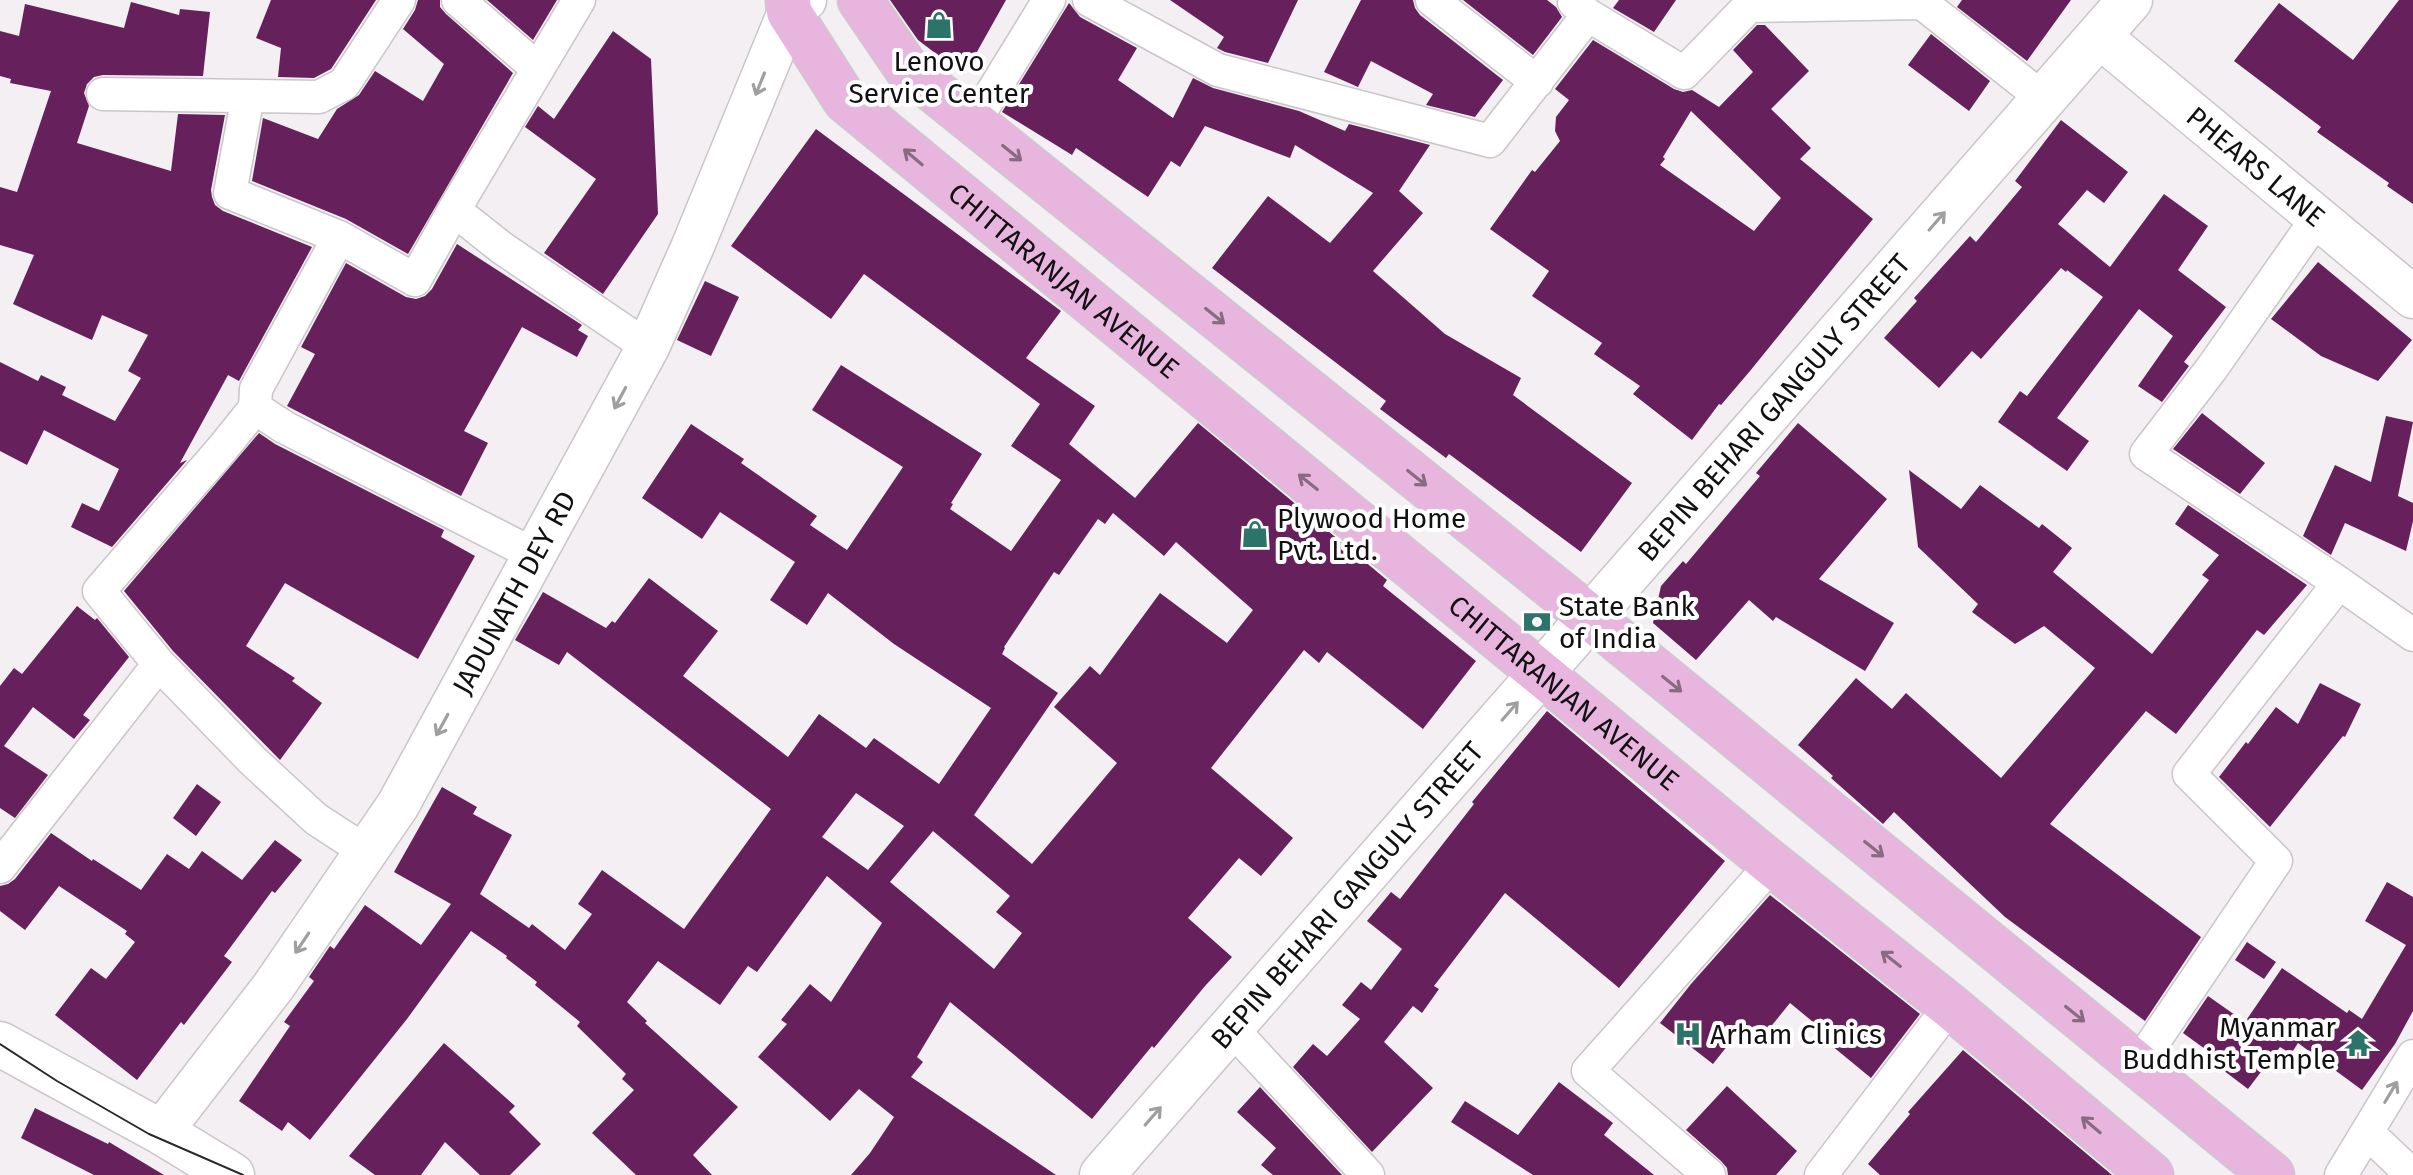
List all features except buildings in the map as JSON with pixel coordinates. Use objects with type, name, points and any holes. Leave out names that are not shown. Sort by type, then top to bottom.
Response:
[{"type":"main road","points":[[860,0],[907,69],[1590,617],[2272,1175]]},
{"type":"main road","name":"CHITTARANJAN AVENUE","points":[[794,4],[845,100],[1772,864],[1950,1006],[2151,1175]]},
{"type":"main road","name":"BEPIN BEHARI GANGULY STREET","points":[[1102,1175],[2120,10]]},
{"type":"main road","points":[[0,1044],[161,1132],[232,1175]]},
{"type":"street","points":[[103,94],[319,97],[344,84],[399,0]]},
{"type":"street","points":[[458,0],[538,69]]},
{"type":"street","points":[[248,96],[230,193],[339,237],[415,280],[579,0]]},
{"type":"street","points":[[974,122],[1049,0]]},
{"type":"street","points":[[1089,0],[1218,70],[1490,141],[1537,82],[1580,7],[1684,73],[1749,6],[1922,3],[2044,99]]},
{"type":"street","points":[[1432,0],[1537,82]]},
{"type":"street","name":"JADUNATH DEY RD","points":[[161,1132],[273,987],[398,805],[648,347],[794,4]]},
{"type":"street","name":"PHEARS LANE","points":[[2120,10],[2318,217],[2413,297]]},
{"type":"street","points":[[454,210],[502,248],[648,347]]},
{"type":"street","points":[[2318,217],[2212,368],[2146,454],[2413,635]]},
{"type":"street","points":[[339,237],[256,389],[255,408],[99,591],[159,664],[252,760],[316,819],[365,851]]},
{"type":"street","points":[[255,408],[284,427],[535,555]]},
{"type":"street","points":[[2138,1065],[2276,861],[2189,774],[2339,583]]},
{"type":"street","points":[[0,867],[159,664]]},
{"type":"street","points":[[1709,1175],[1588,1071],[1772,864]]},
{"type":"street","points":[[1831,1172],[1950,1006]]},
{"type":"street","points":[[1231,1028],[1368,1175]]},
{"type":"street","points":[[2341,1175],[2413,1056]]},
{"type":"street","points":[[2367,1132],[2412,1175]]},
{"type":"tram line","points":[[0,1044],[149,1134],[243,1175]]},
{"type":"place","name":"Lenovo Service Center","points":[[939,25]]},
{"type":"place","name":"Plywood Home Pvt. Ltd.","points":[[1255,534]]},
{"type":"place","name":"State Bank of India","points":[[1537,622]]},
{"type":"place","name":"Arham Clinics","points":[[1688,1034]]},
{"type":"place","name":"Myanmar Buddhist Temple","points":[[2358,1043]]}]
